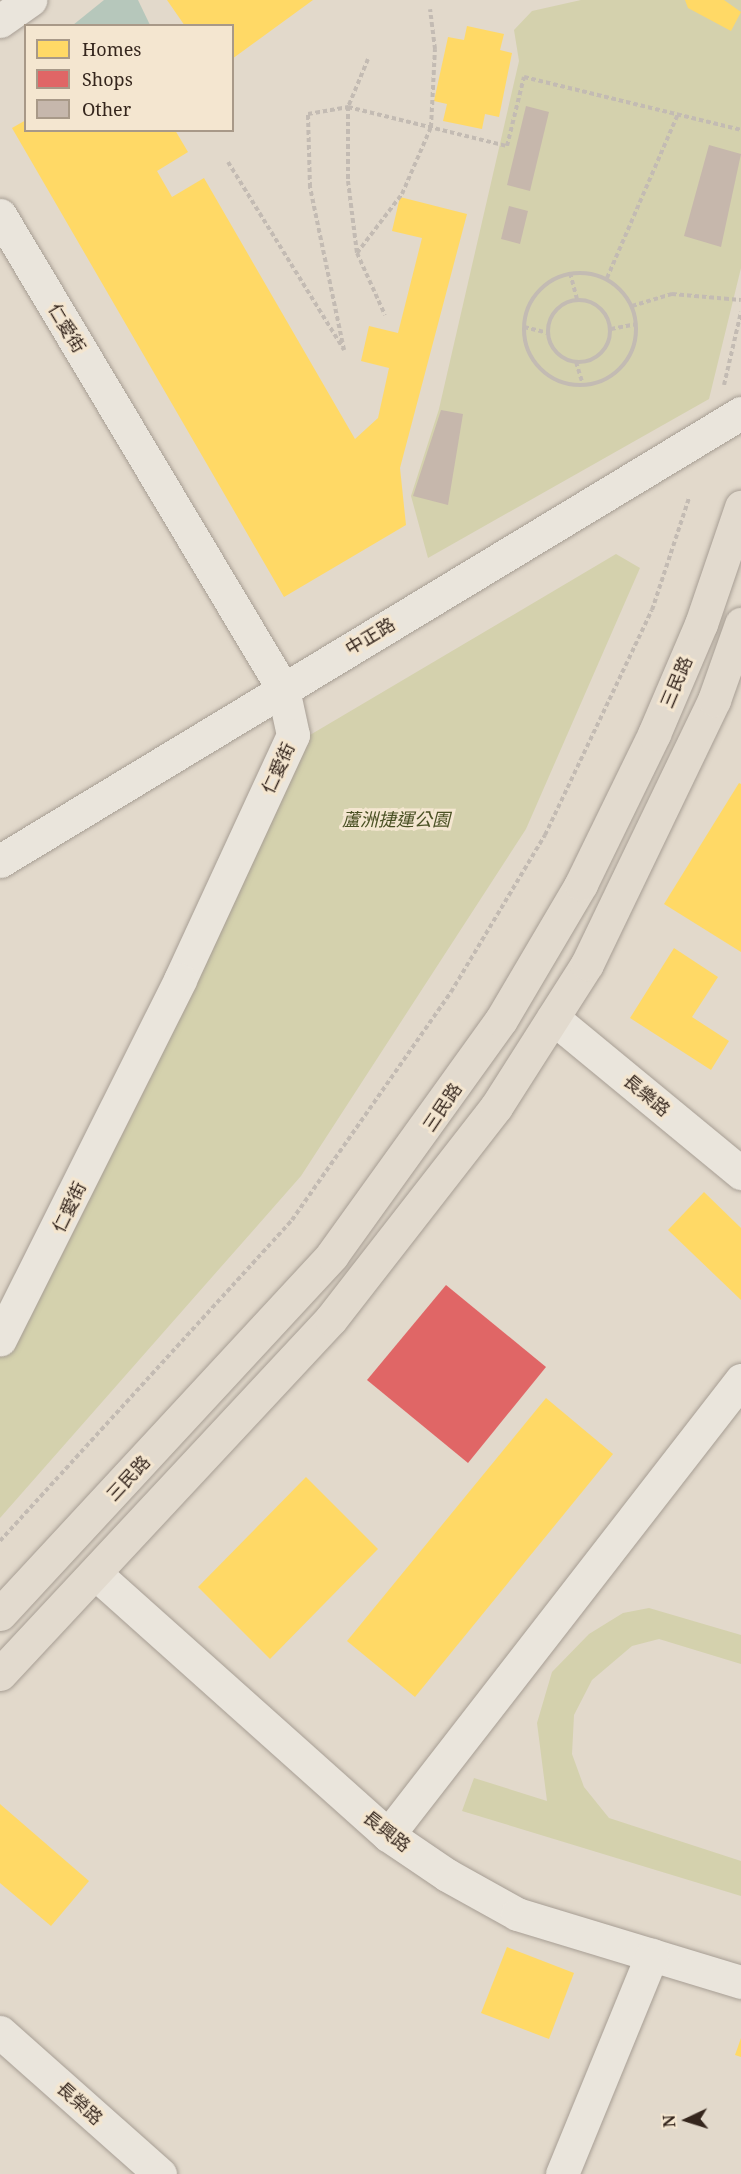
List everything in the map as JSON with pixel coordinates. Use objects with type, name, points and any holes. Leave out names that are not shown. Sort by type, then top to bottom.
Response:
[{"type":"main road","name":"三民路","points":[[0,1614],[332,1255],[501,1020],[581,884],[654,734],[701,624],[741,507]]},
{"type":"main road","points":[[0,1674],[96,1574],[380,1261],[496,1107],[587,964],[714,700],[741,624]]},
{"type":"street","points":[[0,21],[30,0]]},
{"type":"street","name":"仁愛街","points":[[0,215],[283,689],[293,735],[180,980],[0,1339]]},
{"type":"street","name":"中正路","points":[[0,861],[283,689],[732,402]]},
{"type":"street","name":"長樂路","points":[[553,1018],[741,1173]]},
{"type":"street","points":[[388,1834],[741,1380]]},
{"type":"street","name":"長興路","points":[[96,1574],[388,1834],[517,1914],[741,1982]]},
{"type":"street","points":[[562,2174],[652,1955]]},
{"type":"street","name":"長榮路","points":[[0,2032],[160,2174]]},
{"type":"path","points":[[357,253],[402,194],[431,127],[435,49],[430,9]]},
{"type":"path","points":[[368,59],[348,107],[348,181],[357,253],[385,315]]},
{"type":"path","points":[[228,162],[344,350],[310,187],[308,114],[348,107],[507,146],[524,77],[741,130]]},
{"type":"path","points":[[607,278],[678,114]]},
{"type":"path","points":[[570,273],[577,299]]},
{"type":"path","points":[[570,273],[607,278],[632,306],[637,324],[635,342],[616,372],[583,385],[549,376],[535,363],[524,327],[537,292],[570,273]]},
{"type":"path","points":[[632,306],[672,294],[741,300]]},
{"type":"path","points":[[576,362],[605,350],[611,329],[604,310],[577,299]]},
{"type":"path","points":[[577,299],[552,314],[548,333],[557,353],[576,362],[583,385]]},
{"type":"path","points":[[732,402],[741,312]]},
{"type":"path","points":[[611,329],[637,324]]},
{"type":"path","points":[[524,327],[548,333]]},
{"type":"path","points":[[0,1541],[292,1221],[451,992],[545,835],[652,610],[689,498]]},
{"type":"green space","points":[[581,0],[741,0],[741,268],[709,399],[428,558],[411,496],[439,409],[519,61],[514,30],[532,11]]},
{"type":"green space","name":"蘆洲捷運公園","points":[[616,554],[640,568],[526,829],[301,1176],[0,1518],[0,1357],[19,1333],[310,735]]},
{"type":"green space","points":[[649,1608],[741,1635],[741,1664],[659,1639],[632,1646],[592,1680],[574,1715],[572,1754],[584,1787],[609,1818],[741,1861],[741,1896],[462,1811],[474,1778],[547,1801],[537,1723],[552,1672],[589,1634],[623,1613]]},
{"type":"shaded area","points":[[104,0],[138,0],[150,24],[74,24]]},
{"type":"building: Homes","points":[[167,0],[313,0],[234,58],[234,24],[184,24]]},
{"type":"building: Homes","points":[[685,0],[724,0],[741,12],[731,31],[688,8]]},
{"type":"building: Homes","points":[[467,26],[504,34],[500,50],[512,53],[499,117],[485,114],[482,129],[443,121],[447,104],[434,101],[448,37],[464,40]]},
{"type":"building: Homes","points":[[24,121],[24,132],[176,132],[188,152],[157,171],[172,197],[204,178],[355,439],[378,418],[389,368],[361,361],[369,326],[398,333],[422,238],[392,231],[400,197],[467,214],[400,468],[406,525],[284,597],[12,128]]},
{"type":"building: Homes","points":[[739,783],[741,784],[741,952],[664,904]]},
{"type":"building: Homes","points":[[674,948],[718,977],[692,1017],[729,1041],[711,1070],[630,1018]]},
{"type":"building: Homes","points":[[704,1192],[741,1228],[741,1300],[668,1230]]},
{"type":"building: Homes","points":[[546,1398],[613,1454],[415,1697],[347,1641]]},
{"type":"building: Homes","points":[[306,1477],[378,1549],[270,1659],[198,1587]]},
{"type":"building: Homes","points":[[0,1804],[89,1881],[51,1926],[0,1883]]},
{"type":"building: Homes","points":[[507,1947],[574,1973],[549,2039],[481,2013]]},
{"type":"building: Homes","points":[[741,2038],[741,2057],[735,2055]]},
{"type":"building: Shops","points":[[446,1285],[546,1367],[468,1463],[367,1380]]},
{"type":"building: Other","points":[[526,106],[549,112],[530,191],[507,185]]},
{"type":"building: Other","points":[[709,145],[741,154],[721,247],[684,236]]},
{"type":"building: Other","points":[[509,206],[528,211],[520,244],[501,239]]},
{"type":"building: Other","points":[[441,410],[463,414],[448,505],[413,496]]}]
